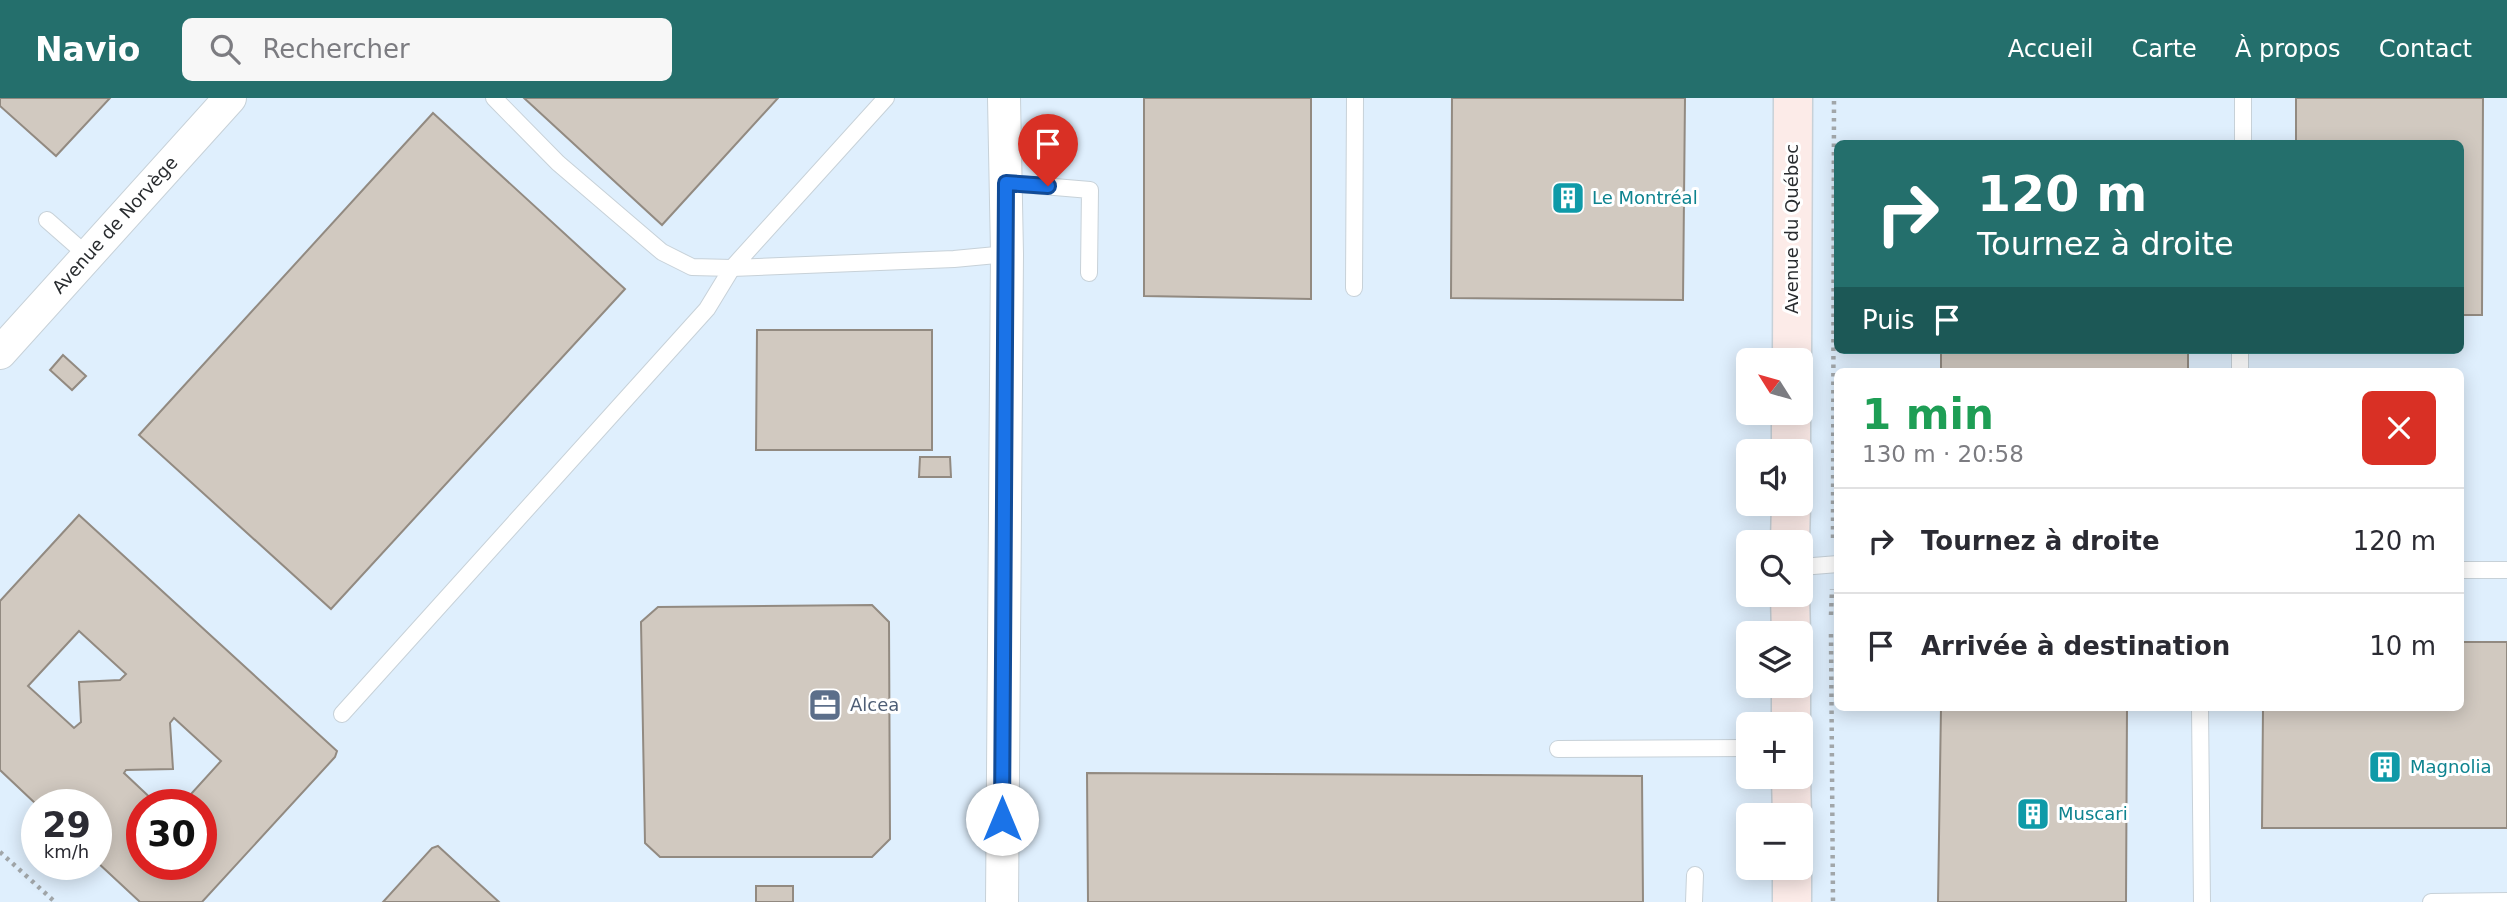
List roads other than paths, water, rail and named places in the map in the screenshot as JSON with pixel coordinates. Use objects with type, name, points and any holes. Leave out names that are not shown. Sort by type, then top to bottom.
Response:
[{"type":"street","points":[[1002,902],[1007,254],[1004,98]]},
{"type":"street","name":"Avenue du Québec","points":[[1792,348],[1793,98]]},
{"type":"street","name":"Avenue de Norvège","points":[[0,353],[223,100]]},
{"type":"street","points":[[1792,880],[1792,902]]},
{"type":"lane","points":[[494,98],[558,163],[662,252],[692,267],[732,268],[954,259],[1007,254]]},
{"type":"lane","points":[[342,714],[707,309],[732,268],[886,98]]},
{"type":"lane","points":[[1354,288],[1355,98]]},
{"type":"lane","points":[[2243,98],[2243,140]]},
{"type":"lane","points":[[1006,183],[1090,190],[1089,273]]},
{"type":"lane","points":[[47,220],[88,256]]},
{"type":"lane","points":[[1813,566],[1834,564]]},
{"type":"lane","points":[[2464,570],[2507,570]]},
{"type":"lane","points":[[2200,711],[2202,902]]},
{"type":"lane","points":[[1558,749],[1736,748]]},
{"type":"lane","points":[[1694,902],[1695,875]]},
{"type":"lane","points":[[2431,902],[2507,901]]},
{"type":"place","name":"Le Montréal","points":[[1568,198]]},
{"type":"place","name":"Alcea","points":[[825,705]]},
{"type":"place","name":"Magnolia","points":[[2385,767]]},
{"type":"place","name":"Muscari","points":[[2033,814]]}]
